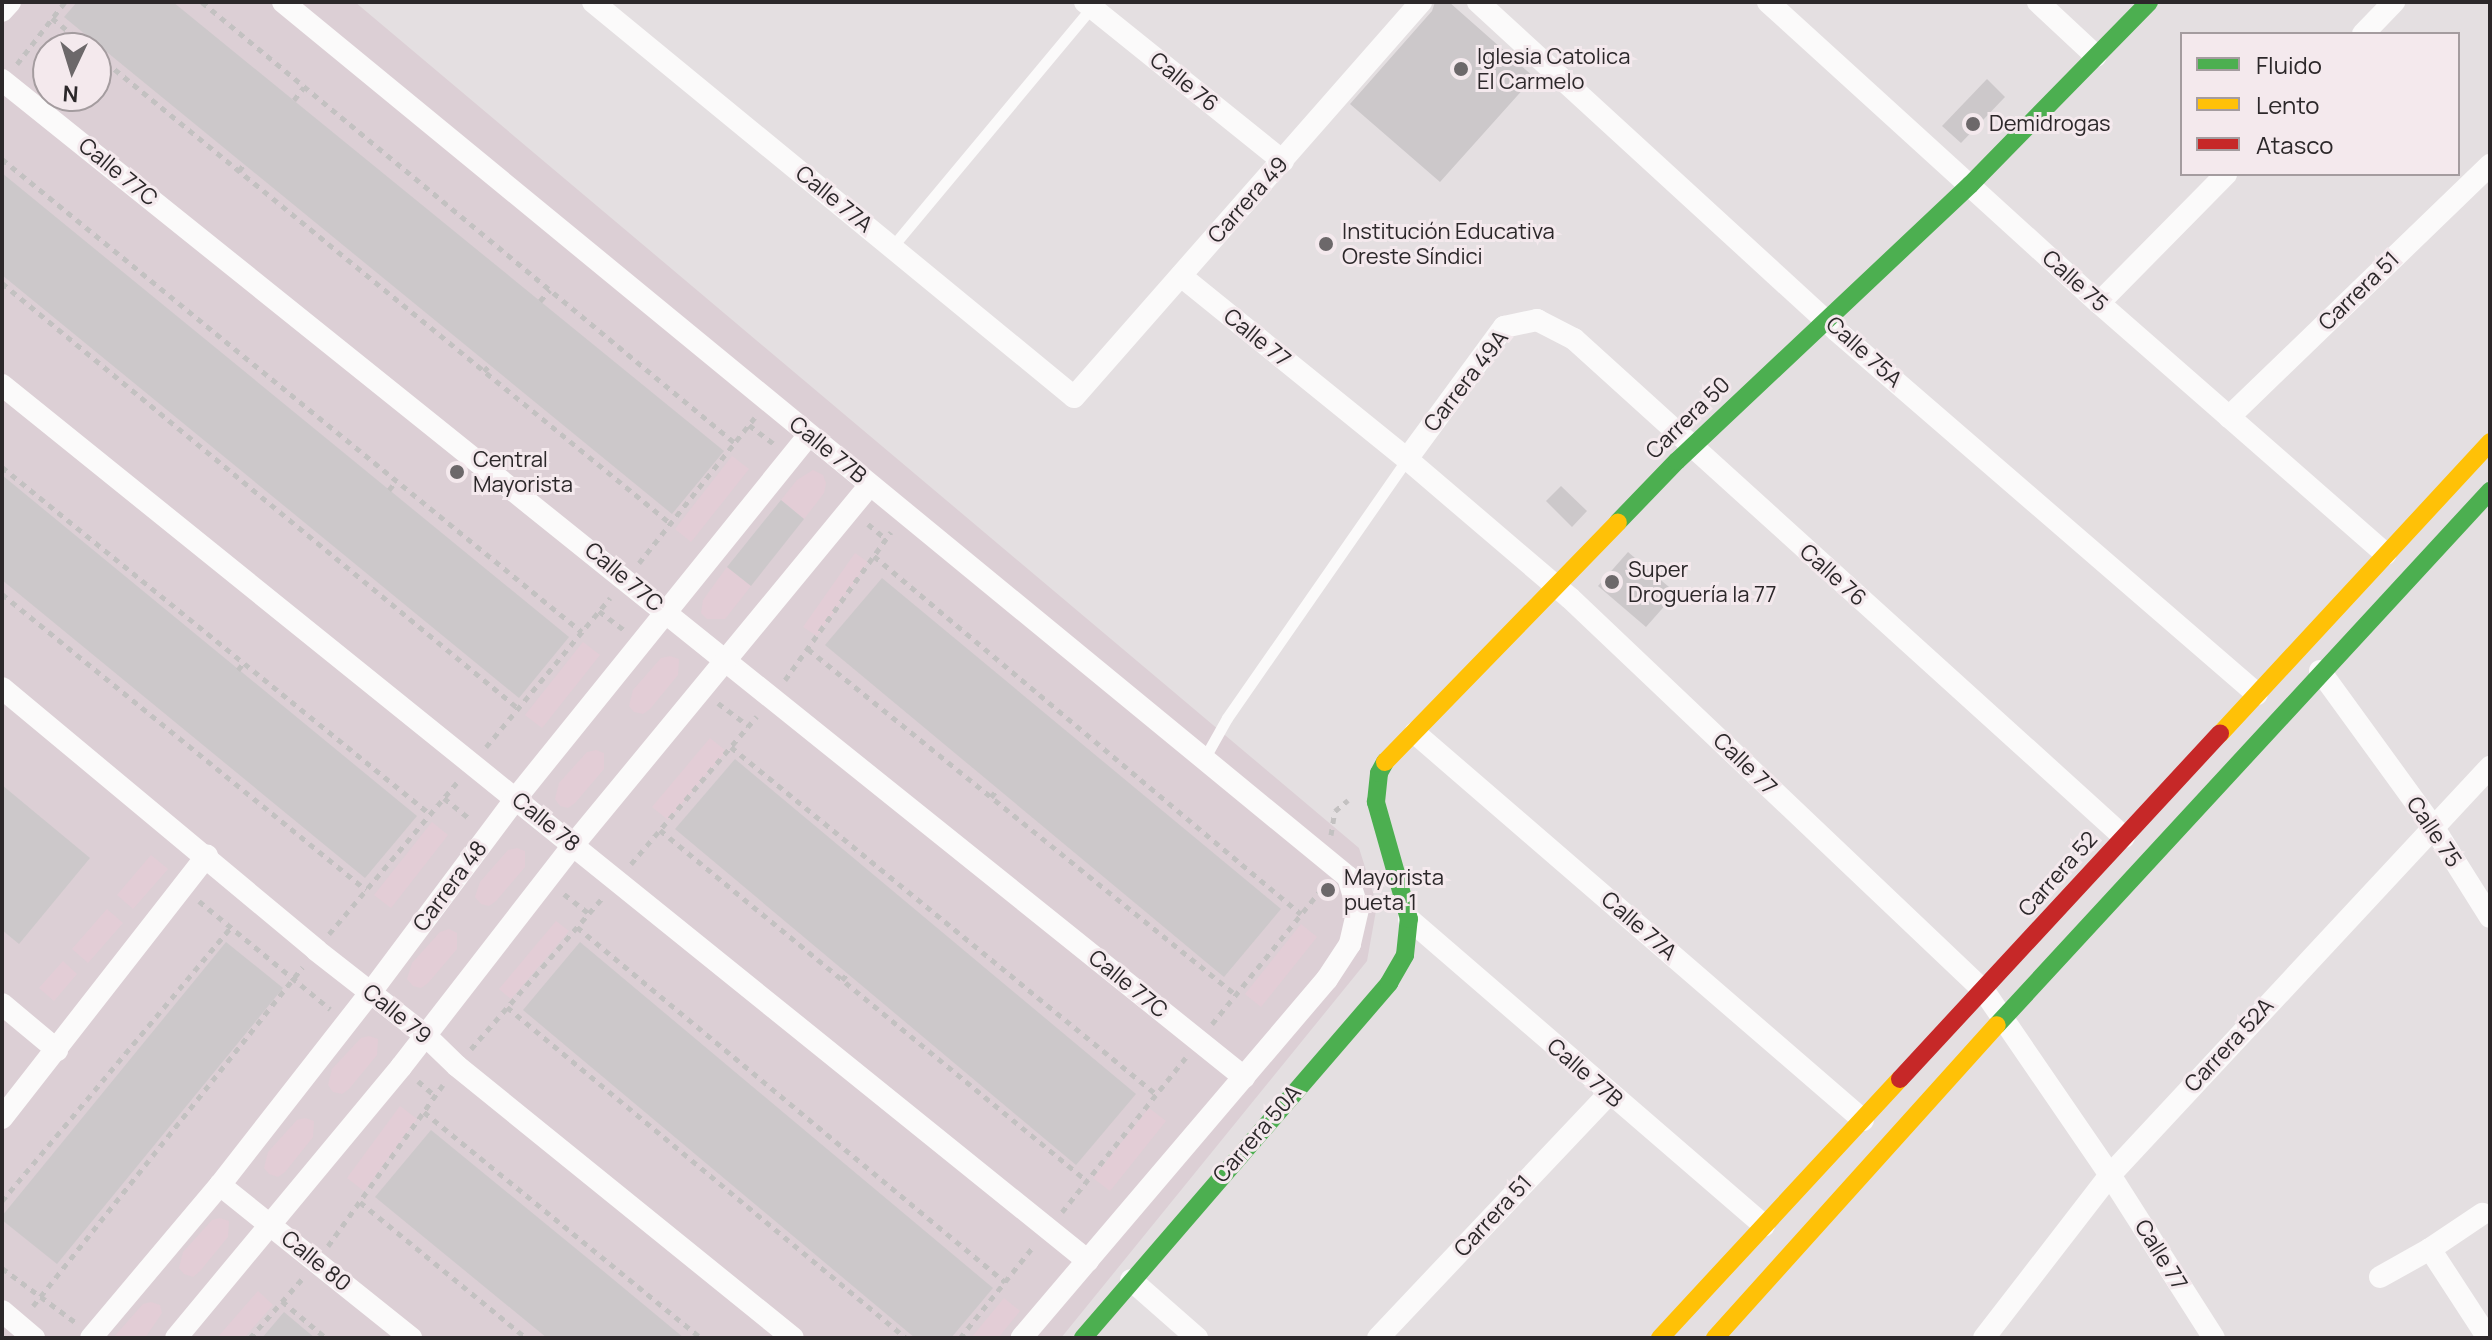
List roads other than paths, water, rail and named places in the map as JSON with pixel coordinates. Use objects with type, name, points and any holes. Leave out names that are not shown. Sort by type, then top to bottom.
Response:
[{"type":"main road","name":"Carrera 50","points":[[1409,919],[1376,802],[1379,773],[1387,757],[1415,733],[1692,448],[1970,185],[2149,2]]},
{"type":"main road","name":"Carrera 52","points":[[1660,1338],[2490,442]]},
{"type":"main road","points":[[1715,1338],[2320,671],[2490,491]]},
{"type":"main road","name":"Carrera 50A","points":[[1083,1338],[1389,983],[1405,955],[1409,919]]},
{"type":"street","points":[[2,11],[10,2]]},
{"type":"street","name":"Calle 77B","points":[[283,2],[903,515],[1348,877],[1358,909],[1350,944],[1327,979],[1244,1077]]},
{"type":"street","name":"Calle 77A","points":[[593,2],[1074,397]]},
{"type":"street","name":"Carrera 49","points":[[1074,397],[1421,2]]},
{"type":"street","name":"Calle 75A","points":[[1478,2],[1827,319],[2257,694]]},
{"type":"street","name":"Calle 75","points":[[1768,2],[2099,303],[2386,554]]},
{"type":"street","points":[[2038,2],[2096,56]]},
{"type":"street","points":[[2365,32],[2394,2]]},
{"type":"street","name":"Calle 76","points":[[1088,5],[1283,161]]},
{"type":"street","name":"Calle 77C","points":[[3,80],[1244,1077]]},
{"type":"street","name":"Carrera 51","points":[[2229,417],[2490,165]]},
{"type":"street","points":[[2099,303],[2224,176]]},
{"type":"street","name":"Calle 77","points":[[1181,276],[1407,459],[1555,587],[1984,991],[2110,1175],[2214,1338]]},
{"type":"street","name":"Calle 76","points":[[1537,320],[1574,339],[2124,837]]},
{"type":"street","name":"Carrera 49A","points":[[1407,459],[1504,327],[1537,320]]},
{"type":"street","name":"Calle 78","points":[[2,385],[1088,1261]]},
{"type":"street","name":"Carrera 48","points":[[92,1337],[220,1185],[371,992],[516,798],[809,435]]},
{"type":"street","points":[[176,1338],[426,1036],[574,844],[870,485]]},
{"type":"street","name":"Calle 75","points":[[2320,671],[2434,828],[2490,917]]},
{"type":"street","name":"Calle 79","points":[[2,688],[316,950],[426,1036],[457,1066],[793,1338]]},
{"type":"street","name":"Calle 77A","points":[[1415,733],[1863,1120]]},
{"type":"street","name":"Carrera 52A","points":[[1987,1337],[2110,1175],[2490,767]]},
{"type":"street","points":[[2,1118],[207,856]]},
{"type":"street","name":"Calle 77B","points":[[1409,919],[1764,1225]]},
{"type":"street","points":[[2,1004],[57,1050]]},
{"type":"street","points":[[1022,1338],[1244,1077]]},
{"type":"street","name":"Carrera 51","points":[[1378,1338],[1609,1094]]},
{"type":"street","name":"Calle 80","points":[[220,1185],[411,1338]]},
{"type":"street","points":[[2380,1277],[2430,1249],[2482,1214]]},
{"type":"street","points":[[2430,1249],[2488,1338]]},
{"type":"street","points":[[1131,1280],[1197,1338]]},
{"type":"lane","points":[[892,247],[1088,5]]},
{"type":"lane","points":[[1204,759],[1227,718],[1407,459]]},
{"type":"place","name":"Iglesia Catolica El Carmelo","points":[[1461,69]]},
{"type":"place","name":"Demidrogas","points":[[1973,124]]},
{"type":"place","name":"Institución Educativa Oreste Síndici","points":[[1326,244]]},
{"type":"place","name":"Central Mayorista","points":[[457,472]]},
{"type":"place","name":"Super Droguería la 77","points":[[1612,582]]},
{"type":"place","name":"Mayorista pueta 1","points":[[1328,890]]}]
